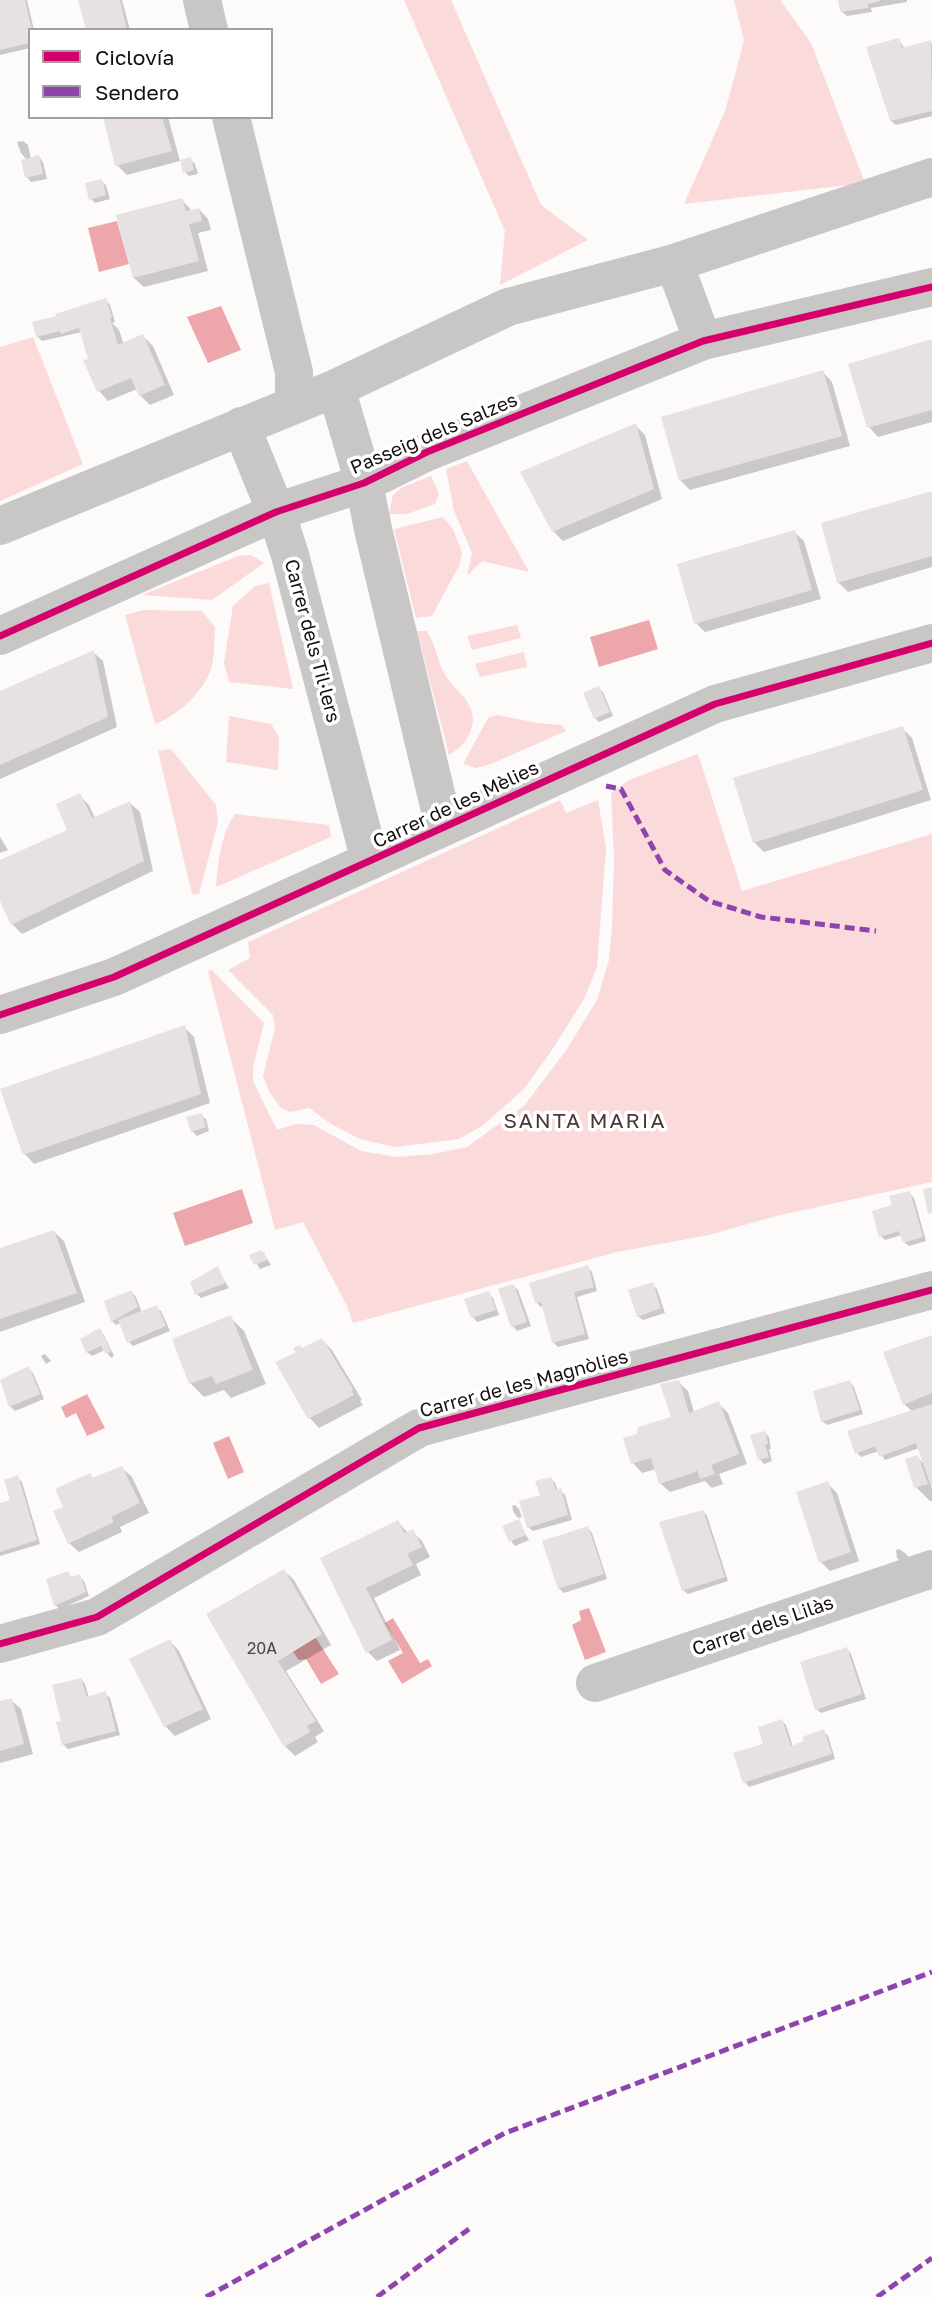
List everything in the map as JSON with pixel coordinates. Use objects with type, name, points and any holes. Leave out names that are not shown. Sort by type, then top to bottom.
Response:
[{"type":"street","points":[[202,0],[209,28]]},
{"type":"street","points":[[231,119],[294,372],[294,403]]},
{"type":"street","points":[[0,526],[336,388],[508,307],[674,262],[932,177]]},
{"type":"street","points":[[674,262],[703,341]]},
{"type":"street","name":"Passeig dels Salzes","points":[[0,636],[276,512],[364,483],[427,452],[703,341],[932,287]]},
{"type":"street","points":[[336,388],[364,483],[444,827]]},
{"type":"street","name":"Carrer dels Til·lers","points":[[241,426],[276,512],[293,566],[370,861]]},
{"type":"street","name":"Carrer de les Mèlies","points":[[0,1015],[114,977],[715,704],[932,643]]},
{"type":"street","name":"Carrer de les Magnòlies","points":[[0,1644],[97,1617],[419,1428],[932,1290]]},
{"type":"street","name":"Carrer dels Lilàs","points":[[594,1684],[932,1569]]},
{"type":"shaded area","points":[[404,0],[451,0],[541,205],[588,240],[500,285],[505,231]]},
{"type":"shaded area","points":[[734,0],[780,0],[811,43],[865,183],[684,204],[725,111],[744,40]]},
{"type":"shaded area","points":[[117,221],[129,264],[99,272],[88,228]]},
{"type":"shaded area","points":[[221,306],[241,350],[208,363],[187,317]]},
{"type":"shaded area","points":[[33,337],[83,464],[0,501],[0,347]]},
{"type":"shaded area","points":[[467,461],[529,572],[482,561],[467,576],[472,553],[454,511],[446,469]]},
{"type":"shaded area","points":[[431,476],[439,494],[435,504],[407,514],[389,514],[393,495],[403,487]]},
{"type":"shaded area","points":[[443,517],[453,529],[462,552],[460,564],[432,616],[416,618],[394,529]]},
{"type":"shaded area","points":[[251,555],[264,563],[212,600],[142,595],[238,556]]},
{"type":"shaded area","points":[[269,583],[293,689],[229,682],[224,663],[233,606],[255,586]]},
{"type":"shaded area","points":[[144,610],[202,611],[215,627],[213,661],[206,680],[187,703],[155,724],[125,615]]},
{"type":"shaded area","points":[[649,620],[658,649],[599,667],[590,637]]},
{"type":"shaded area","points":[[517,625],[521,638],[472,650],[467,636]]},
{"type":"shaded area","points":[[417,631],[426,631],[446,676],[466,700],[472,712],[470,734],[461,746],[449,755]]},
{"type":"shaded area","points":[[524,652],[527,667],[480,677],[475,664]]},
{"type":"shaded area","points":[[497,715],[562,725],[566,731],[491,764],[476,768],[463,764],[488,718]]},
{"type":"shaded area","points":[[229,716],[271,724],[279,737],[278,770],[226,762]]},
{"type":"shaded area","points":[[171,749],[216,805],[218,822],[199,894],[192,894],[158,751]]},
{"type":"shaded area","points":[[698,754],[742,891],[932,834],[932,1182],[776,1216],[709,1235],[617,1252],[353,1323],[347,1306],[303,1222],[275,1230],[208,971],[212,970],[264,1023],[253,1068],[253,1081],[277,1130],[295,1124],[314,1125],[361,1151],[396,1157],[434,1154],[467,1147],[524,1106],[567,1049],[597,1000],[609,960],[612,928],[614,860],[611,793],[629,780]]},
{"type":"shaded area","points":[[560,800],[566,813],[598,800],[606,848],[597,967],[584,999],[523,1090],[482,1126],[459,1139],[395,1147],[360,1139],[331,1124],[309,1108],[290,1112],[281,1108],[270,1093],[263,1076],[275,1028],[273,1015],[228,970],[250,958],[248,942]]},
{"type":"shaded area","points":[[235,814],[329,825],[331,837],[216,887],[223,839]]},
{"type":"shaded area","points":[[242,1189],[253,1223],[185,1246],[173,1213]]},
{"type":"shaded area","points":[[87,1394],[105,1428],[87,1436],[76,1413],[66,1418],[61,1407]]},
{"type":"shaded area","points":[[229,1436],[244,1472],[228,1479],[213,1443]]},
{"type":"shaded area","points":[[589,1608],[606,1652],[585,1660],[572,1625],[581,1620],[579,1611]]},
{"type":"shaded area","points":[[393,1618],[420,1663],[428,1659],[432,1666],[402,1684],[388,1661],[403,1653],[385,1623]]},
{"type":"shaded area","points":[[312,1632],[339,1674],[321,1684],[306,1659],[299,1660],[290,1648]]},
{"type":"building","points":[[0,0],[25,0],[32,28],[28,28],[28,43],[0,50]]},
{"type":"building","points":[[78,0],[120,0],[127,28],[85,28]]},
{"type":"building","points":[[838,0],[880,1],[868,4],[868,8],[840,12]]},
{"type":"building","points":[[899,38],[902,48],[931,40],[932,111],[890,121],[866,47]]},
{"type":"building","points":[[103,119],[163,119],[172,151],[115,166]]},
{"type":"building","points":[[39,155],[43,174],[25,178],[21,160]]},
{"type":"building","points":[[191,157],[194,170],[183,173],[180,160]]},
{"type":"building","points":[[102,179],[106,195],[89,200],[85,183]]},
{"type":"building","points":[[182,198],[186,211],[199,208],[202,221],[189,224],[199,261],[133,278],[116,215]]},
{"type":"building","points":[[106,298],[118,345],[143,334],[165,385],[139,396],[131,378],[97,392],[83,360],[88,359],[79,328],[61,334],[60,331],[36,337],[32,322]]},
{"type":"building","points":[[932,339],[932,410],[867,428],[848,364]]},
{"type":"building","points":[[823,370],[842,436],[679,481],[661,417]]},
{"type":"building","points":[[636,423],[654,489],[552,532],[520,472]]},
{"type":"building","points":[[932,491],[932,556],[837,583],[821,523]]},
{"type":"building","points":[[795,530],[812,590],[694,624],[677,564]]},
{"type":"building","points":[[94,650],[108,717],[0,765],[0,691]]},
{"type":"building","points":[[599,686],[610,712],[594,719],[583,693]]},
{"type":"building","points":[[903,726],[923,790],[753,843],[733,778]]},
{"type":"building","points":[[80,793],[92,818],[130,801],[144,861],[11,925],[0,901],[0,860],[67,830],[56,804]]},
{"type":"building","points":[[185,1025],[201,1094],[23,1155],[0,1089]]},
{"type":"building","points":[[202,1113],[206,1127],[191,1132],[186,1117]]},
{"type":"building","points":[[932,1187],[932,1213],[928,1214],[923,1189]]},
{"type":"building","points":[[910,1191],[923,1237],[903,1243],[899,1231],[879,1237],[872,1211],[892,1205],[889,1196]]},
{"type":"building","points":[[54,1230],[77,1293],[0,1319],[0,1248]]},
{"type":"building","points":[[261,1250],[267,1260],[254,1265],[249,1255]]},
{"type":"building","points":[[588,1265],[594,1287],[574,1292],[585,1334],[552,1343],[541,1302],[535,1303],[529,1283]]},
{"type":"building","points":[[218,1266],[225,1283],[195,1295],[190,1282]]},
{"type":"building","points":[[653,1282],[661,1308],[637,1317],[628,1290]]},
{"type":"building","points":[[514,1284],[527,1322],[511,1327],[498,1289]]},
{"type":"building","points":[[132,1290],[138,1307],[111,1322],[104,1301]]},
{"type":"building","points":[[489,1291],[496,1310],[471,1318],[464,1299]]},
{"type":"building","points":[[157,1305],[166,1326],[127,1343],[118,1320]]},
{"type":"building","points":[[231,1315],[253,1370],[216,1384],[212,1376],[189,1384],[172,1339]]},
{"type":"building","points":[[100,1328],[111,1351],[105,1354],[101,1346],[86,1353],[80,1339]]},
{"type":"building","points":[[932,1335],[932,1393],[903,1405],[883,1352]]},
{"type":"building","points":[[322,1338],[354,1395],[308,1419],[275,1362],[296,1352],[293,1348],[300,1345],[302,1348]]},
{"type":"building","points":[[29,1366],[40,1394],[9,1407],[0,1380]]},
{"type":"building","points":[[679,1380],[689,1413],[719,1401],[739,1454],[711,1465],[715,1474],[700,1479],[697,1469],[696,1472],[659,1484],[651,1458],[631,1464],[623,1438],[637,1434],[638,1427],[671,1417],[660,1384]]},
{"type":"building","points":[[850,1380],[860,1410],[821,1422],[813,1391]]},
{"type":"building","points":[[932,1404],[932,1489],[916,1443],[879,1457],[875,1446],[855,1454],[847,1431]]},
{"type":"building","points":[[765,1431],[768,1444],[765,1445],[769,1457],[758,1460],[750,1435]]},
{"type":"building","points":[[918,1455],[928,1484],[914,1488],[905,1459]]},
{"type":"building","points":[[122,1466],[140,1503],[111,1517],[114,1522],[68,1544],[53,1511],[63,1507],[55,1489],[90,1473],[92,1478]]},
{"type":"building","points":[[18,1475],[37,1540],[0,1552],[0,1503],[10,1500],[4,1480]]},
{"type":"building","points":[[551,1477],[556,1490],[561,1488],[568,1515],[527,1528],[519,1501],[540,1495],[535,1481]]},
{"type":"building","points":[[828,1481],[851,1552],[819,1563],[796,1492]]},
{"type":"building","points":[[703,1510],[725,1577],[682,1591],[659,1522]]},
{"type":"building","points":[[519,1519],[526,1535],[509,1542],[502,1526]]},
{"type":"building","points":[[398,1520],[404,1533],[413,1529],[422,1547],[407,1554],[413,1565],[366,1588],[392,1640],[366,1653],[320,1558]]},
{"type":"building","points":[[588,1526],[604,1574],[558,1589],[542,1541]]},
{"type":"building","points":[[284,1569],[322,1634],[278,1661],[316,1721],[307,1726],[310,1732],[284,1747],[206,1614]]},
{"type":"building","points":[[69,1572],[71,1577],[80,1574],[86,1592],[54,1606],[46,1579]]},
{"type":"building","points":[[170,1639],[203,1709],[164,1727],[129,1659]]},
{"type":"building","points":[[847,1647],[862,1694],[815,1710],[800,1662]]},
{"type":"building","points":[[81,1678],[87,1697],[106,1691],[116,1731],[62,1745],[56,1722],[61,1721],[52,1685]]},
{"type":"building","points":[[12,1698],[24,1744],[0,1751],[0,1701]]},
{"type":"building","points":[[782,1719],[791,1746],[804,1741],[802,1737],[824,1729],[832,1754],[743,1783],[733,1753],[763,1744],[758,1727]]},
{"type":"marked path","points":[[606,786],[621,789],[665,870],[709,901],[761,917],[876,931]]},
{"type":"marked path","points":[[206,2297],[505,2133],[932,1972]]},
{"type":"marked path","points":[[377,2297],[469,2229]]},
{"type":"marked path","points":[[877,2297],[932,2258]]},
{"type":"cycle path","points":[[0,636],[276,512],[364,483],[427,452],[703,341],[932,287]]},
{"type":"cycle path","points":[[0,1015],[114,977],[715,704],[932,643]]},
{"type":"cycle path","points":[[0,1644],[97,1617],[419,1428],[932,1290]]},
{"type":"district","name":"SANTA MARIA","points":[[585,1121]]}]
